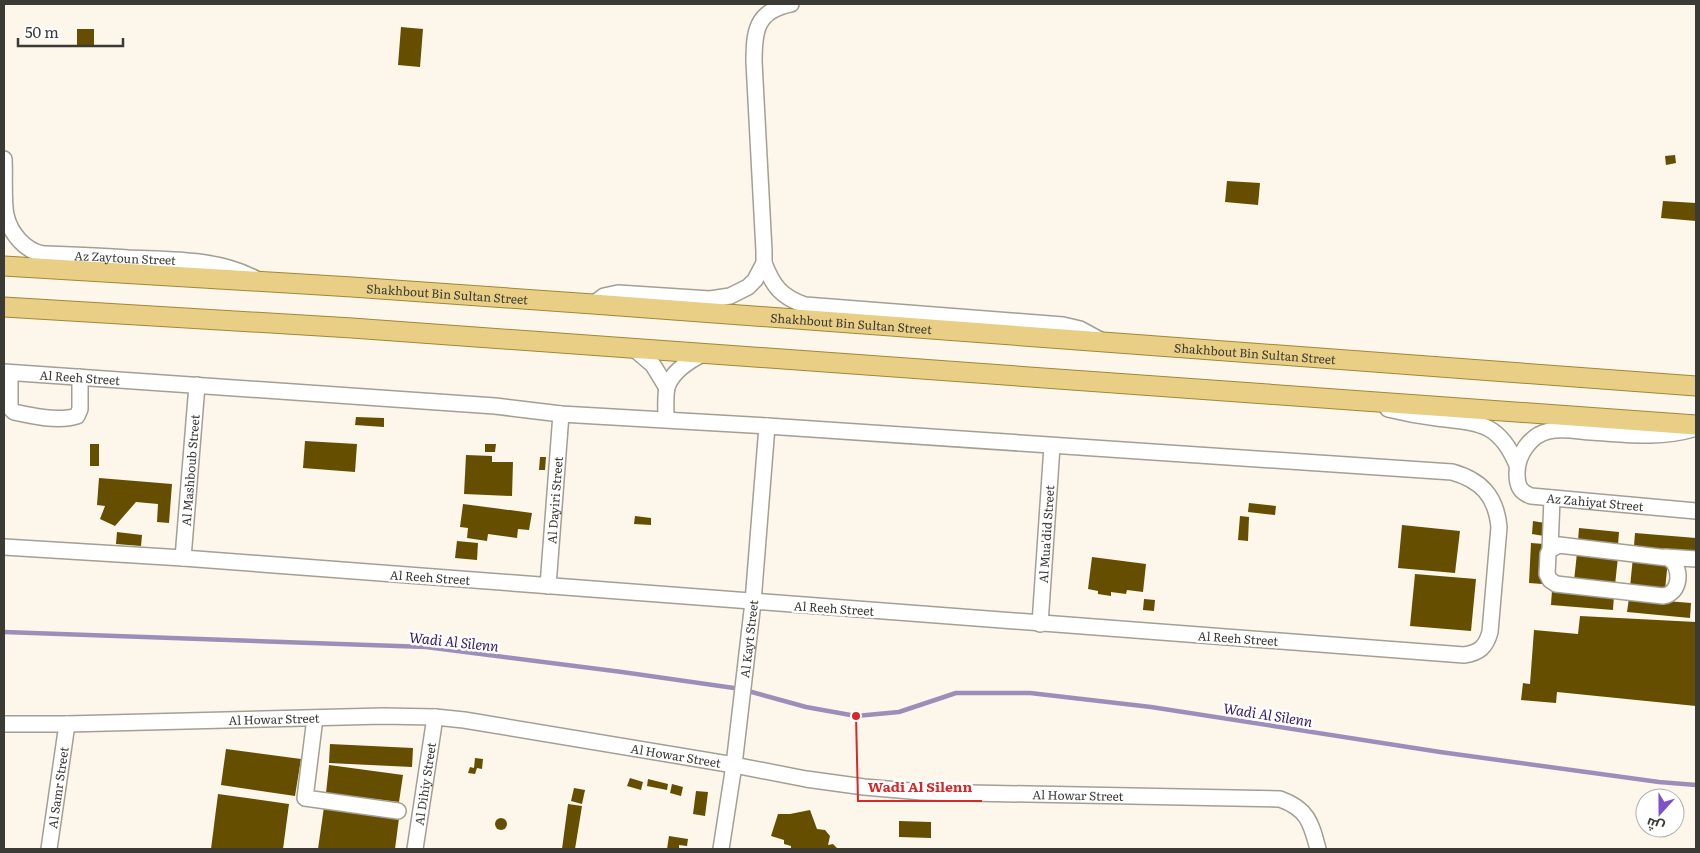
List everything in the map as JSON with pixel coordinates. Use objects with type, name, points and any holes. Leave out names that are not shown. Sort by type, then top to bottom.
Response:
[{"type":"main road","name":"Shakhbout Bin Sultan Street","points":[[4,266],[260,281],[593,304],[1696,386]]},
{"type":"main road","points":[[4,308],[352,328],[1696,425]]},
{"type":"street","points":[[791,4],[780,6],[762,17],[754,38],[764,263],[776,288],[794,302],[805,305],[1063,325],[1080,329],[1103,341]]},
{"type":"street","name":"Az Zaytoun Street","points":[[4,159],[5,219],[23,244],[37,253],[206,263],[234,269],[260,281]]},
{"type":"street","points":[[593,304],[604,296],[618,293],[710,299],[730,296],[748,287],[764,263]]},
{"type":"street","points":[[633,348],[653,365],[667,388]]},
{"type":"street","points":[[666,420],[667,388],[682,366],[705,353]]},
{"type":"street","points":[[7,373],[10,408],[14,412],[36,417],[70,418],[77,416],[80,409],[80,377]]},
{"type":"street","name":"Al Reeh Street","points":[[4,547],[184,558],[1464,655],[1473,654],[1482,649],[1490,632],[1499,527],[1498,514],[1486,491],[1464,475],[1452,472],[562,414],[496,406],[7,373]]},
{"type":"street","name":"Al Mashboub Street","points":[[184,558],[197,385]]},
{"type":"street","name":"Az Zahiyat Street","points":[[1355,400],[1412,414],[1467,421],[1483,425],[1504,441],[1517,465],[1518,487],[1524,494],[1696,511]]},
{"type":"street","name":"Al Dayiri Street","points":[[548,586],[562,414]]},
{"type":"street","name":"Al Kayt Street","points":[[721,849],[734,765],[749,640],[768,426]]},
{"type":"street","points":[[1517,465],[1521,454],[1528,444],[1548,431],[1563,430],[1648,435],[1668,434],[1696,428]]},
{"type":"street","name":"Al Mua'did Street","points":[[1040,624],[1052,446]]},
{"type":"street","points":[[1552,498],[1547,574],[1550,580],[1556,584],[1663,596],[1672,593],[1676,587],[1678,568],[1673,560],[1663,556]]},
{"type":"street","points":[[1550,550],[1559,545],[1564,545],[1696,559]]},
{"type":"street","name":"Al Howar Street","points":[[4,724],[435,717],[494,724],[806,779],[864,787],[922,792],[1280,799],[1292,803],[1303,811],[1311,822],[1318,849]]},
{"type":"street","name":"Al Dihiy Street","points":[[415,849],[435,717]]},
{"type":"street","points":[[315,718],[305,798],[398,811]]},
{"type":"street","name":"Al Samr Street","points":[[49,849],[67,724]]},
{"type":"building","points":[[401,27],[423,29],[420,67],[398,65]]},
{"type":"building","points":[[77,29],[94,29],[94,45],[77,45]]},
{"type":"building","points":[[1675,155],[1676,163],[1666,165],[1665,156]]},
{"type":"building","points":[[1227,181],[1260,183],[1258,205],[1225,202]]},
{"type":"building","points":[[1663,201],[1696,203],[1696,221],[1661,218]]},
{"type":"building","points":[[356,417],[384,418],[384,427],[355,425]]},
{"type":"building","points":[[305,441],[357,444],[355,472],[303,468]]},
{"type":"building","points":[[90,444],[99,444],[99,466],[90,466]]},
{"type":"building","points":[[485,444],[496,444],[495,452],[485,452]]},
{"type":"building","points":[[466,455],[492,456],[492,462],[513,462],[512,496],[464,494]]},
{"type":"building","points":[[540,457],[546,457],[545,470],[539,470]]},
{"type":"building","points":[[99,478],[172,484],[169,523],[157,522],[158,504],[136,502],[115,526],[100,519],[105,506],[97,505]]},
{"type":"building","points":[[1249,503],[1276,506],[1275,515],[1248,512]]},
{"type":"building","points":[[463,504],[532,513],[529,530],[518,529],[517,538],[488,534],[487,541],[467,538],[468,528],[460,527]]},
{"type":"building","points":[[635,516],[651,518],[651,525],[634,524]]},
{"type":"building","points":[[1240,516],[1249,517],[1248,541],[1238,540]]},
{"type":"building","points":[[1533,521],[1545,523],[1544,536],[1532,534]]},
{"type":"building","points":[[1402,525],[1460,531],[1455,573],[1398,568]]},
{"type":"building","points":[[1579,528],[1619,532],[1618,545],[1578,541]]},
{"type":"building","points":[[117,532],[142,535],[141,546],[116,544]]},
{"type":"building","points":[[1635,533],[1696,538],[1695,552],[1634,546]]},
{"type":"building","points":[[457,541],[478,543],[477,560],[455,558]]},
{"type":"building","points":[[1531,543],[1544,544],[1542,584],[1529,583]]},
{"type":"building","points":[[1577,553],[1618,557],[1615,585],[1574,581]]},
{"type":"building","points":[[1092,557],[1146,564],[1143,592],[1127,590],[1126,594],[1111,592],[1111,596],[1098,594],[1098,591],[1088,589]]},
{"type":"building","points":[[1633,557],[1668,560],[1665,590],[1630,587]]},
{"type":"building","points":[[1415,574],[1476,579],[1471,631],[1410,626]]},
{"type":"building","points":[[1552,590],[1614,595],[1613,610],[1551,605]]},
{"type":"building","points":[[1629,598],[1691,603],[1690,618],[1627,612]]},
{"type":"building","points":[[1144,599],[1155,600],[1154,611],[1143,610]]},
{"type":"building","points":[[1580,616],[1696,622],[1696,706],[1557,692],[1556,703],[1521,700],[1523,683],[1530,684],[1534,630],[1578,634]]},
{"type":"building","points":[[330,744],[413,748],[412,767],[329,763]]},
{"type":"building","points":[[226,749],[301,759],[295,796],[221,785]]},
{"type":"building","points":[[475,758],[483,759],[482,769],[477,768],[475,774],[468,773],[470,767],[474,768]]},
{"type":"building","points":[[329,765],[403,775],[399,802],[326,793]]},
{"type":"building","points":[[630,778],[643,782],[641,790],[627,786]]},
{"type":"building","points":[[648,779],[668,784],[667,790],[647,786]]},
{"type":"building","points":[[672,784],[683,787],[681,796],[670,793]]},
{"type":"building","points":[[574,788],[585,790],[582,804],[571,801]]},
{"type":"building","points":[[696,791],[708,792],[705,816],[693,814]]},
{"type":"building","points":[[218,794],[289,804],[283,849],[211,849]]},
{"type":"building","points":[[568,804],[582,806],[575,849],[562,849]]},
{"type":"building","points":[[324,807],[399,818],[395,849],[318,849]]},
{"type":"building","points":[[810,810],[817,829],[825,830],[830,836],[828,845],[833,844],[838,849],[791,849],[791,846],[784,844],[784,840],[771,836],[778,814]]},
{"type":"building","points":[[501,818],[507,824],[501,830],[495,824]]},
{"type":"building","points":[[899,821],[931,822],[931,838],[899,837]]},
{"type":"building","points":[[669,836],[688,839],[687,846],[679,845],[679,849],[667,849]]},
{"type":"waterway","name":"Wadi Al Silenn","points":[[4,632],[426,647],[741,689],[806,707],[856,716],[899,712],[956,693],[1030,693],[1151,707],[1440,752],[1659,782],[1696,785]]},
{"type":"place","name":"Wadi Al Silenn","points":[[856,716]]}]
